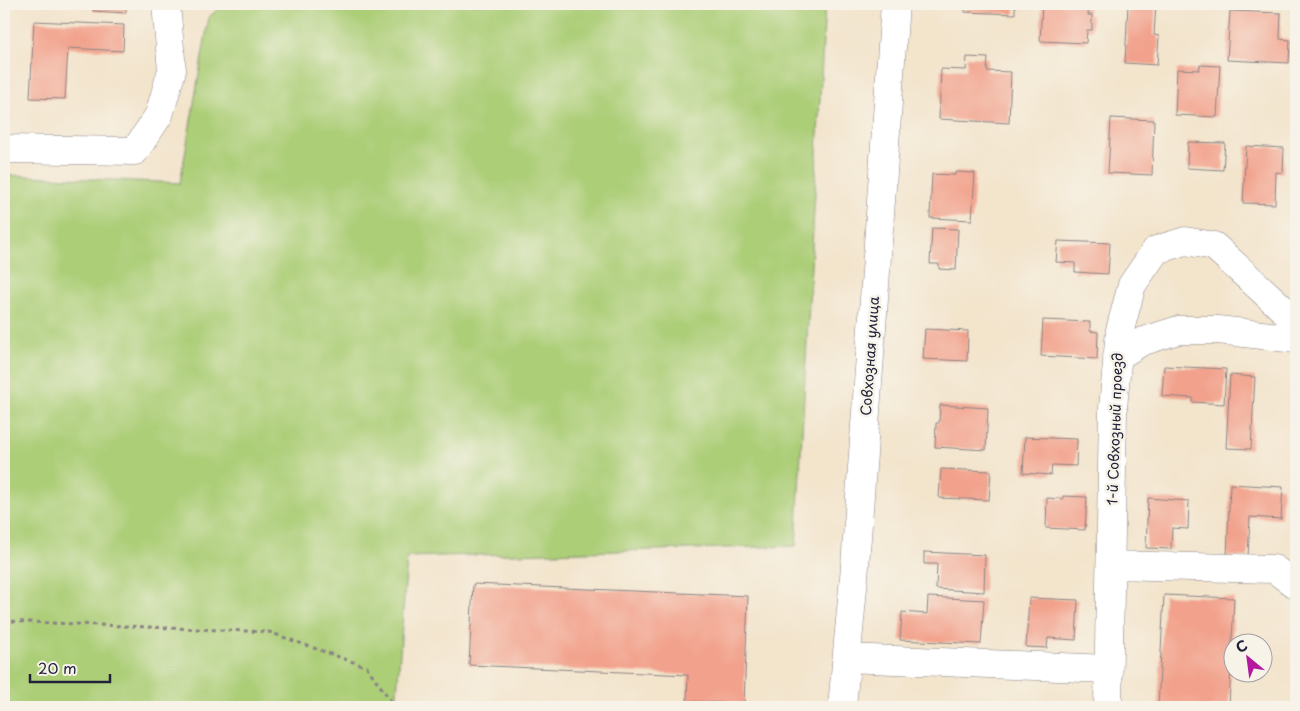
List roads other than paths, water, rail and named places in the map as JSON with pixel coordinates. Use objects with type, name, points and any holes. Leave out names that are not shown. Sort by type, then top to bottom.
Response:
[{"type":"street","points":[[4,149],[135,151],[159,115],[172,70],[166,4]]},
{"type":"street","name":"Совхозная улица","points":[[842,707],[855,566],[895,4]]},
{"type":"street","name":"1-й Совхозный проезд","points":[[1108,707],[1113,408],[1120,330],[1132,285],[1156,250],[1185,241],[1214,246],[1296,321]]},
{"type":"street","points":[[1117,357],[1141,342],[1178,330],[1218,330],[1296,339]]},
{"type":"street","points":[[1111,565],[1274,569],[1296,584]]},
{"type":"street","points":[[847,658],[1108,669]]}]
